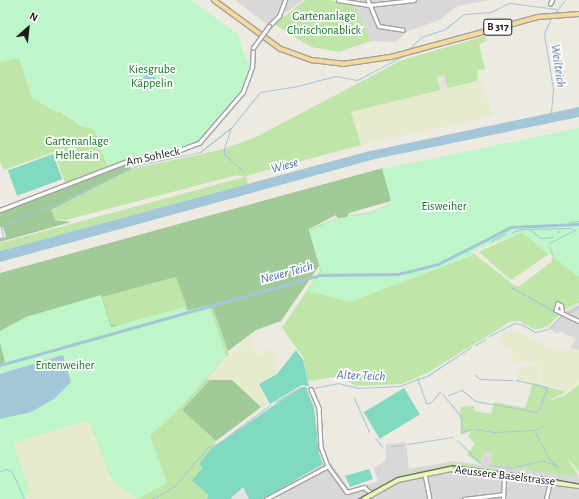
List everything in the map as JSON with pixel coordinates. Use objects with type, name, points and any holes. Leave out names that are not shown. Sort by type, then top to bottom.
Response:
[{"type":"main road","name":"B 317","points":[[214,0],[263,38],[291,53],[322,62],[357,64],[550,15],[579,14]]},
{"type":"main road","name":"Aeussere Baselstrasse","points":[[364,499],[398,480],[456,469],[504,477],[544,480],[579,486]]},
{"type":"street","name":"Am Sohleck","points":[[0,210],[130,160],[162,157],[199,143],[243,92],[252,67],[253,48],[269,26],[279,16],[285,0]]},
{"type":"street","points":[[338,0],[370,5],[414,0]]},
{"type":"street","points":[[368,0],[379,26],[403,30]]},
{"type":"street","points":[[550,4],[552,0]]},
{"type":"street","points":[[562,312],[579,321]]},
{"type":"street","points":[[311,389],[319,408],[321,447],[328,466],[347,492],[365,487],[372,494]]},
{"type":"street","points":[[266,499],[328,466]]},
{"type":"street","points":[[425,474],[430,499]]},
{"type":"street","points":[[503,499],[504,477]]},
{"type":"street","points":[[544,480],[544,486],[547,486]]},
{"type":"street","points":[[546,499],[547,486],[549,486],[550,481]]},
{"type":"street","points":[[464,499],[503,494]]},
{"type":"shaded area","points":[[235,0],[303,0],[287,12],[280,10],[268,25]]},
{"type":"shaded area","points":[[351,0],[491,0],[457,6],[440,20],[408,31],[396,42],[371,41]]},
{"type":"shaded area","points":[[444,75],[447,89],[440,90],[437,76]]},
{"type":"shaded area","points":[[579,304],[579,350],[570,348],[576,339],[561,331],[558,334],[549,329],[564,312]]},
{"type":"shaded area","points":[[406,442],[409,469],[454,461],[481,465],[484,451],[492,452],[492,465],[579,477],[579,499],[280,499],[277,492],[323,464],[331,463],[351,491],[378,481],[374,468],[385,461],[386,444]]},
{"type":"shaded area","points":[[243,487],[249,499],[230,499],[242,488]]},
{"type":"green space","name":"Gartenanlage Hellerain","points":[[0,0],[61,112],[82,127],[92,128],[114,153],[154,159],[142,158],[109,166],[65,183],[54,152],[4,170],[0,162]]},
{"type":"green space","name":"Kiesgrube Käppelin","points":[[0,0],[191,0],[239,35],[243,52],[251,67],[242,93],[202,139],[190,147],[155,157],[132,158],[108,167],[93,128],[83,127],[61,111],[58,113],[32,98],[19,58],[0,62]]},
{"type":"green space","name":"Gartenanlage Chrischonablick","points":[[306,0],[330,0],[355,6],[371,41],[339,52],[311,47],[274,24]]},
{"type":"green space","points":[[485,36],[487,41],[479,44],[485,69],[478,70],[477,81],[351,112],[361,145],[246,176],[248,184],[0,251],[0,243],[245,177],[237,175],[66,220],[54,220],[51,210],[131,169],[220,150],[254,138],[402,60]]},
{"type":"green space","points":[[481,81],[493,116],[361,145],[351,113],[353,111]]},
{"type":"green space","name":"Eisweiher","points":[[579,128],[579,277],[522,232],[471,252],[474,255],[350,302],[307,291],[322,272],[309,231],[339,218],[372,213],[392,203],[382,169]]},
{"type":"green space","points":[[53,154],[62,179],[17,196],[8,170]]},
{"type":"green space","points":[[129,163],[131,169],[51,210],[55,220],[71,222],[0,242],[0,238],[6,237],[3,227],[0,227],[0,213]]},
{"type":"green space","points":[[383,168],[391,201],[349,213],[347,218],[339,221],[336,215],[309,229],[319,266],[281,321],[256,330],[228,351],[213,308],[189,313],[176,277],[102,297],[111,325],[138,324],[0,419],[0,273]]},
{"type":"green space","points":[[410,195],[468,249],[515,286],[520,286],[551,262],[553,254],[579,230],[579,303],[564,310],[548,326],[535,330],[520,321],[510,322],[429,372],[402,384],[356,386],[340,376],[308,381],[303,357],[282,328],[320,271],[310,229],[336,218],[340,228],[352,221],[350,215],[371,212]]},
{"type":"green space","points":[[522,232],[549,254],[511,280],[479,252]]},
{"type":"green space","points":[[176,277],[213,307],[229,354],[207,378],[210,380],[182,410],[216,441],[203,468],[209,496],[206,499],[137,499],[111,478],[87,416],[111,325],[101,297]]},
{"type":"green space","name":"Entenweiher","points":[[101,295],[111,327],[185,307],[186,311],[209,305],[226,356],[180,408],[150,436],[167,483],[137,499],[112,480],[89,420],[13,443],[30,492],[25,494],[27,499],[0,499],[0,364],[5,362],[0,343],[0,331],[26,317]]},
{"type":"green space","points":[[511,330],[558,350],[579,350],[579,382],[567,391],[540,383],[540,366],[529,362],[515,362],[510,347],[504,348],[498,335]]},
{"type":"green space","points":[[253,334],[252,346],[257,353],[260,355],[271,347],[279,359],[278,366],[275,368],[277,374],[259,384],[270,405],[261,407],[232,380],[210,380],[207,378]]},
{"type":"green space","points":[[296,350],[303,360],[309,386],[302,385],[270,404],[259,384],[277,374]]},
{"type":"green space","points":[[538,366],[538,384],[519,380],[517,376],[520,368]]},
{"type":"green space","points":[[210,380],[232,380],[261,407],[216,441],[182,410]]},
{"type":"green space","points":[[533,383],[566,392],[551,399],[552,400],[566,395],[579,384],[579,472],[566,456],[579,477],[492,465],[492,452],[485,451],[480,464],[467,455],[475,443],[468,437],[471,431],[461,435],[460,407],[474,406],[474,411],[491,414],[494,402],[525,408]]},
{"type":"green space","points":[[305,386],[314,407],[319,453],[323,464],[263,499],[206,499],[209,496],[192,480],[203,468],[199,464],[211,449],[283,399]]},
{"type":"green space","points":[[404,388],[420,415],[380,439],[364,412]]},
{"type":"green space","points":[[87,416],[111,478],[137,499],[29,499],[25,493],[11,440]]},
{"type":"green space","points":[[451,464],[464,464],[569,480],[504,475],[454,467],[400,478],[372,492],[370,490],[400,475]]},
{"type":"green space","points":[[369,469],[373,479],[350,487],[345,476]]},
{"type":"water","points":[[147,74],[153,75],[156,78],[147,91],[141,90],[138,82]]},
{"type":"water","name":"Wiese","points":[[579,107],[579,117],[375,159],[0,262],[0,251],[366,152]]},
{"type":"water","name":"Entenweiher","points":[[63,355],[71,382],[54,399],[31,412],[0,419],[0,374]]},
{"type":"waterway","name":"Weilteich","points":[[553,15],[565,0]]},
{"type":"waterway","points":[[411,47],[421,37],[445,29],[464,14],[491,12],[509,3],[557,9]]},
{"type":"waterway","name":"Weilteich","points":[[551,18],[544,34],[553,89],[551,114]]},
{"type":"waterway","points":[[244,172],[224,154],[224,148],[231,128],[260,92],[297,86],[336,76],[357,80],[401,57]]},
{"type":"waterway","points":[[3,238],[1,226],[59,203],[138,165],[200,152],[231,128]]},
{"type":"waterway","name":"Neuer Teich","points":[[569,222],[579,221]]},
{"type":"waterway","name":"Neuer Teich","points":[[0,365],[320,275],[398,274],[438,264],[511,227],[579,224]]},
{"type":"waterway","name":"Neuer Teich","points":[[512,232],[522,229],[572,228]]},
{"type":"waterway","points":[[529,229],[541,238],[553,237]]},
{"type":"waterway","points":[[549,243],[576,229]]},
{"type":"waterway","name":"Neuer Teich","points":[[491,241],[506,233]]},
{"type":"waterway","points":[[549,247],[552,254]]},
{"type":"waterway","points":[[511,287],[525,295]]},
{"type":"waterway","points":[[527,296],[558,313]]},
{"type":"waterway","name":"Alter Teich","points":[[568,313],[579,306]]},
{"type":"waterway","name":"Alter Teich","points":[[489,336],[514,323],[521,324],[535,332],[548,329],[562,315]]},
{"type":"waterway","name":"Alter Teich","points":[[475,345],[485,339]]},
{"type":"waterway","name":"Alter Teich","points":[[313,388],[338,383],[358,388],[399,386],[427,376],[471,347]]},
{"type":"waterway","points":[[475,375],[480,379],[512,380]]},
{"type":"waterway","points":[[417,378],[426,403],[430,403],[440,392]]},
{"type":"waterway","points":[[516,380],[547,387],[539,410]]},
{"type":"waterway","name":"Alter Teich","points":[[275,402],[301,387],[310,389]]},
{"type":"waterway","points":[[448,395],[462,390],[475,401],[537,412]]},
{"type":"waterway","points":[[442,394],[456,410],[462,420],[461,432],[471,429]]},
{"type":"waterway","points":[[354,398],[369,432]]},
{"type":"waterway","name":"Alter Teich","points":[[152,499],[174,487],[208,447],[217,444],[270,405]]},
{"type":"waterway","points":[[534,430],[544,426]]},
{"type":"waterway","points":[[475,429],[494,432],[534,430],[550,460],[558,467]]},
{"type":"waterway","points":[[407,444],[452,437]]},
{"type":"waterway","points":[[375,438],[382,446]]},
{"type":"waterway","points":[[457,440],[480,463]]},
{"type":"waterway","points":[[390,446],[403,445]]},
{"type":"waterway","points":[[490,465],[511,468],[542,460],[556,466]]},
{"type":"waterway","name":"Alter Teich","points":[[0,471],[7,469],[12,472],[24,499]]},
{"type":"tram line","points":[[357,499],[397,477],[452,465],[546,477],[579,484]]}]
